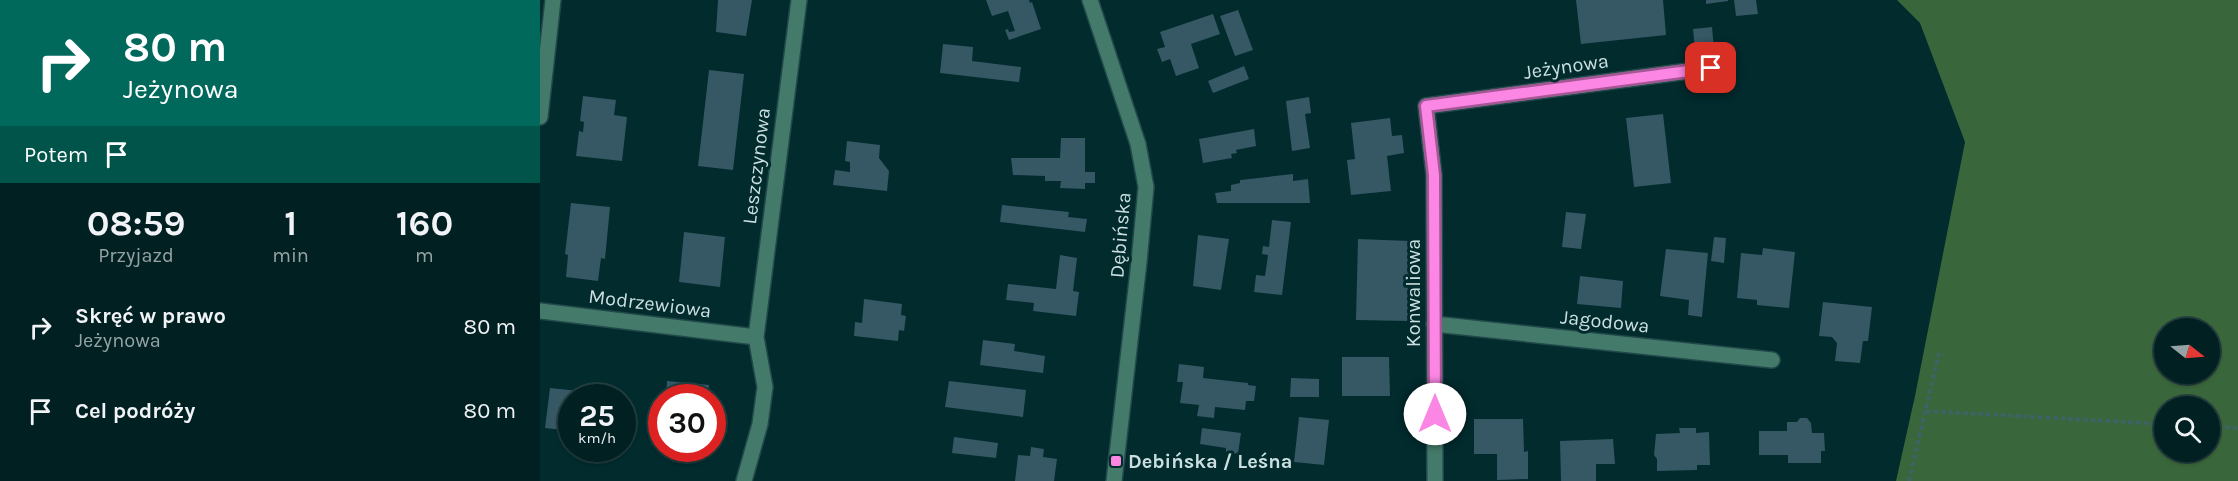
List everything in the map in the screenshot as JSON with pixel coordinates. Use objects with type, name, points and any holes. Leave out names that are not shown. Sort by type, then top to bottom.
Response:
[{"type":"street","points":[[540,117],[553,0]]},
{"type":"street","name":"Leszczynowa","points":[[744,481],[760,424],[765,387],[756,337],[799,0]]},
{"type":"street","name":"Dębińska","points":[[1090,0],[1135,134],[1146,187],[1114,481]]},
{"type":"street","name":"Jeżynowa","points":[[1426,106],[1711,68]]},
{"type":"street","name":"Konwaliowa","points":[[1426,106],[1434,175],[1435,481]]},
{"type":"street","name":"Modrzewiowa","points":[[540,311],[756,337]]},
{"type":"street","name":"Jagodowa","points":[[1434,324],[1772,360]]},
{"type":"path","points":[[1909,481],[1939,353]]},
{"type":"path","points":[[1926,411],[2154,423]]},
{"type":"path","points":[[2220,427],[2238,428]]},
{"type":"green space","points":[[1897,0],[2238,0],[2238,481],[1896,481],[1965,142],[1920,23]]},
{"type":"building","points":[[718,0],[752,0],[746,36],[716,32]]},
{"type":"building","points":[[986,0],[1029,0],[1030,3],[1032,2],[1041,29],[1009,40],[1005,30],[1015,31],[1008,11],[992,16]]},
{"type":"building","points":[[1576,0],[1663,0],[1666,35],[1581,44]]},
{"type":"building","points":[[1706,0],[1728,0],[1728,1],[1706,4]]},
{"type":"building","points":[[1734,0],[1756,0],[1758,14],[1736,16]]},
{"type":"building","points":[[1238,10],[1253,50],[1235,56],[1220,16]]},
{"type":"building","points":[[1213,14],[1220,34],[1191,44],[1199,68],[1176,76],[1170,59],[1162,62],[1157,49],[1165,47],[1160,32]]},
{"type":"building","points":[[1712,27],[1714,49],[1695,51],[1693,29]]},
{"type":"building","points":[[943,44],[973,47],[972,61],[1021,67],[1019,82],[940,73]]},
{"type":"building","points":[[1244,66],[1249,79],[1213,93],[1208,81]]},
{"type":"building","points":[[709,70],[744,74],[733,170],[698,166]]},
{"type":"building","points":[[583,96],[616,100],[614,115],[627,117],[622,161],[576,156],[579,131],[583,132],[584,122],[580,121]]},
{"type":"building","points":[[1309,97],[1311,113],[1305,114],[1310,148],[1292,151],[1286,101]]},
{"type":"building","points":[[1663,114],[1671,183],[1634,187],[1626,118]]},
{"type":"building","points":[[1390,118],[1392,136],[1402,135],[1404,153],[1387,156],[1391,191],[1351,195],[1347,160],[1355,159],[1351,123]]},
{"type":"building","points":[[1254,129],[1256,146],[1236,150],[1237,153],[1231,154],[1232,158],[1203,163],[1199,139]]},
{"type":"building","points":[[1061,138],[1085,138],[1085,172],[1095,172],[1095,183],[1085,183],[1085,189],[1060,188],[1061,181],[1045,181],[1045,176],[1013,175],[1011,158],[1060,158]]},
{"type":"building","points":[[847,141],[880,145],[879,158],[889,171],[887,191],[833,185],[835,170],[850,172],[850,162],[845,161]]},
{"type":"building","points":[[1293,174],[1293,181],[1308,179],[1310,203],[1217,203],[1215,193],[1231,191],[1231,185],[1240,183],[1240,180]]},
{"type":"building","points":[[571,203],[610,207],[605,259],[601,258],[598,281],[566,277],[568,255],[565,254]]},
{"type":"building","points":[[1002,205],[1069,212],[1068,217],[1087,219],[1085,232],[1000,222]]},
{"type":"building","points":[[1566,212],[1586,214],[1581,249],[1562,247]]},
{"type":"building","points":[[1272,220],[1291,222],[1282,295],[1254,292],[1256,275],[1265,276],[1268,255],[1262,254],[1263,246],[1269,247]]},
{"type":"building","points":[[684,232],[725,237],[720,287],[679,282]]},
{"type":"building","points":[[1198,235],[1229,239],[1221,290],[1193,286]]},
{"type":"building","points":[[1714,237],[1726,238],[1724,263],[1711,261]]},
{"type":"building","points":[[1358,239],[1410,241],[1408,321],[1356,320]]},
{"type":"building","points":[[1763,248],[1795,252],[1789,308],[1757,305],[1757,300],[1737,298],[1741,253],[1762,255]]},
{"type":"building","points":[[1666,249],[1708,253],[1702,317],[1688,315],[1689,300],[1660,296]]},
{"type":"building","points":[[1060,255],[1077,258],[1073,291],[1079,292],[1076,316],[1033,311],[1034,303],[1006,300],[1008,284],[1056,289]]},
{"type":"building","points":[[1580,276],[1623,281],[1621,308],[1577,304]]},
{"type":"building","points":[[864,299],[902,304],[901,315],[906,316],[904,331],[899,330],[898,341],[854,336],[855,322],[862,323]]},
{"type":"building","points":[[1823,302],[1872,307],[1868,341],[1863,341],[1860,363],[1835,361],[1837,343],[1832,337],[1819,336]]},
{"type":"building","points":[[983,340],[1015,344],[1014,351],[1045,356],[1043,373],[980,365]]},
{"type":"building","points":[[1342,357],[1389,357],[1390,396],[1342,396]]},
{"type":"building","points":[[1179,364],[1204,367],[1203,378],[1256,386],[1254,401],[1246,401],[1245,410],[1215,407],[1214,418],[1197,416],[1199,405],[1180,403],[1183,382],[1177,382]]},
{"type":"building","points":[[1291,378],[1319,379],[1319,397],[1290,397]]},
{"type":"building","points":[[667,381],[698,384],[667,384]]},
{"type":"building","points":[[949,381],[1026,390],[1023,417],[945,407]]},
{"type":"building","points":[[550,388],[558,389],[558,429],[545,428]]},
{"type":"building","points":[[1299,417],[1329,420],[1324,465],[1294,462]]},
{"type":"building","points":[[1800,418],[1807,418],[1811,423],[1812,433],[1824,433],[1825,451],[1821,451],[1821,463],[1788,463],[1788,455],[1759,455],[1759,431],[1787,431],[1787,422],[1797,422]]},
{"type":"building","points":[[1474,419],[1523,419],[1524,452],[1528,451],[1528,479],[1497,480],[1497,454],[1474,454]]},
{"type":"building","points":[[1202,428],[1241,433],[1238,454],[1226,452],[1226,448],[1200,444]]},
{"type":"building","points":[[1679,428],[1696,428],[1696,433],[1709,432],[1710,465],[1697,465],[1697,470],[1657,471],[1657,459],[1654,455],[1656,434],[1680,433]]},
{"type":"building","points":[[954,437],[998,443],[996,458],[952,453]]},
{"type":"building","points":[[1613,439],[1615,464],[1596,464],[1596,481],[1561,481],[1560,441]]},
{"type":"building","points":[[1031,447],[1044,449],[1043,457],[1057,459],[1054,481],[1015,481],[1018,455],[1030,456]]},
{"type":"place","name":"Debińska / Leśna","points":[[1116,461]]},
{"type":"route","points":[[1435,414],[1434,175],[1426,106],[1711,68]]}]
